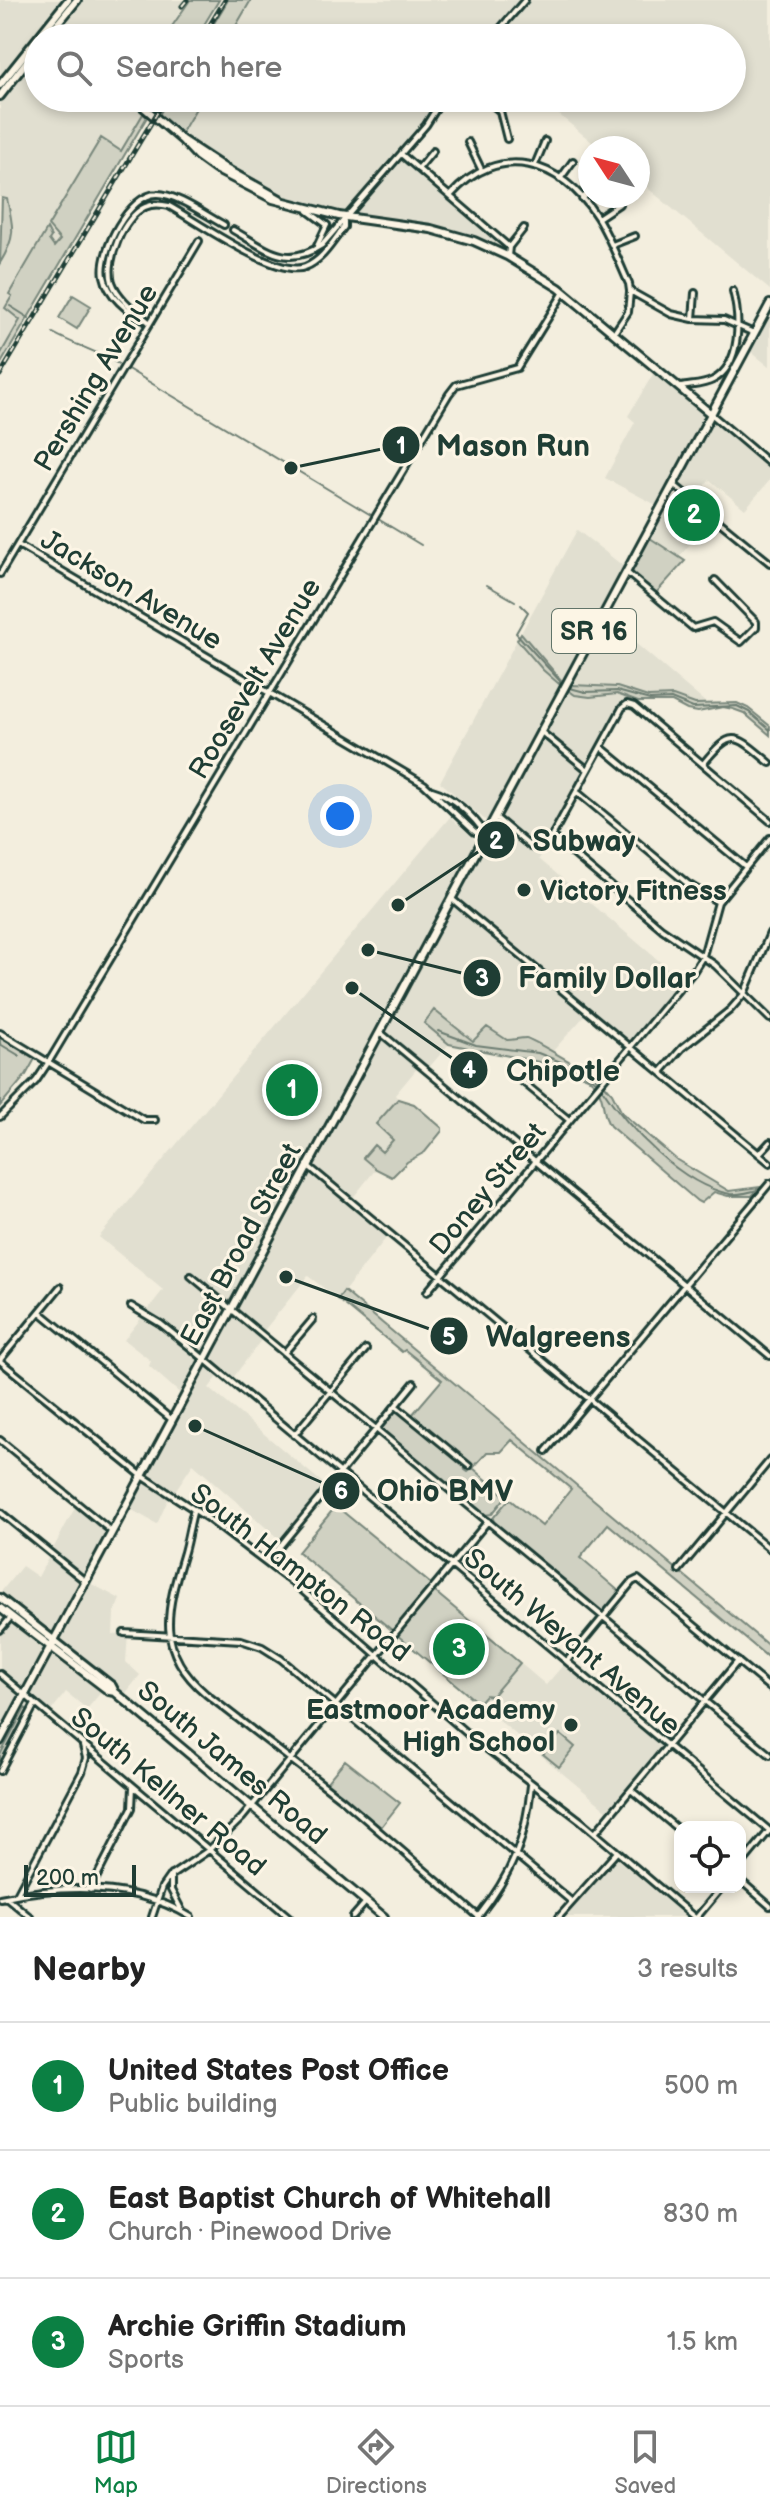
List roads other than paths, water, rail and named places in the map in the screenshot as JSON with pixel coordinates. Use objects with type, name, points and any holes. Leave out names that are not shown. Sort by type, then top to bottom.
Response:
[{"type":"main road","points":[[52,24],[68,0]]},
{"type":"main road","points":[[53,24],[77,0]]},
{"type":"main road","points":[[0,85],[24,57]]},
{"type":"main road","points":[[0,96],[24,65]]},
{"type":"main road","points":[[149,112],[197,156],[230,179],[265,196],[346,219],[446,233],[507,256],[564,292],[711,414]]},
{"type":"main road","name":"East Broad Street","points":[[0,1741],[770,304]]},
{"type":"main road","points":[[0,1598],[51,1643]]},
{"type":"main road","points":[[0,1608],[51,1643]]},
{"type":"main road","name":"South James Road","points":[[51,1643],[110,1684],[115,1692],[384,1917]]},
{"type":"street","points":[[504,24],[525,0]]},
{"type":"street","points":[[233,230],[286,257],[305,255],[314,250],[346,219],[435,112]]},
{"type":"street","points":[[500,112],[507,139]]},
{"type":"street","points":[[535,165],[545,141]]},
{"type":"street","points":[[468,142],[481,169]]},
{"type":"street","points":[[418,169],[433,151]]},
{"type":"street","points":[[401,154],[509,247]]},
{"type":"street","points":[[450,196],[481,169],[516,161],[535,165],[560,179],[578,195]]},
{"type":"street","points":[[560,179],[573,161]]},
{"type":"street","points":[[150,323],[118,301],[104,277],[109,244],[130,210],[145,196],[164,194],[224,225]]},
{"type":"street","points":[[150,323],[117,290],[111,268],[113,249],[141,208],[160,204],[169,206],[275,267],[289,270],[314,262],[344,227],[346,219]]},
{"type":"street","points":[[303,207],[327,225],[314,250]]},
{"type":"street","points":[[590,208],[612,245],[630,291],[628,312],[614,333]]},
{"type":"street","points":[[598,218],[613,208]]},
{"type":"street","points":[[507,256],[509,247],[524,228]]},
{"type":"street","points":[[612,245],[635,236]]},
{"type":"street","name":"Pershing Avenue","points":[[0,574],[199,241]]},
{"type":"street","points":[[630,291],[665,312],[693,319],[724,320],[754,333]]},
{"type":"street","points":[[679,388],[712,381],[720,375],[735,346],[738,310],[733,291]]},
{"type":"street","name":"Roosevelt Avenue","points":[[0,1117],[36,1081],[48,1063],[452,389],[517,368],[564,292]]},
{"type":"street","points":[[693,319],[695,293]]},
{"type":"street","points":[[711,414],[770,464]]},
{"type":"street","points":[[673,484],[770,563]]},
{"type":"street","name":"Jackson Avenue","points":[[18,545],[267,693],[319,720],[431,790],[443,794],[480,825],[485,834]]},
{"type":"street","points":[[626,572],[693,628],[713,622],[741,642],[756,627],[756,622],[715,580]]},
{"type":"street","points":[[494,816],[535,849],[546,847],[627,704],[634,706],[770,821]]},
{"type":"street","points":[[540,731],[588,771]]},
{"type":"street","points":[[703,764],[720,744],[733,738],[744,741],[770,763]]},
{"type":"street","points":[[601,747],[746,867]]},
{"type":"street","name":"Jackson Avenue","points":[[431,790],[475,832],[485,834]]},
{"type":"street","points":[[577,792],[688,884],[718,902]]},
{"type":"street","points":[[438,799],[443,794]]},
{"type":"street","points":[[457,816],[463,810]]},
{"type":"street","points":[[553,837],[662,929],[703,956],[770,1019]]},
{"type":"street","name":"Doney Street","points":[[427,1292],[703,956],[718,902],[770,838]]},
{"type":"street","points":[[450,898],[770,1163]]},
{"type":"street","points":[[661,1072],[682,1048],[730,1010],[744,994],[770,933]]},
{"type":"street","points":[[379,1031],[770,1356]]},
{"type":"street","points":[[0,1033],[140,1118],[155,1120]]},
{"type":"street","points":[[523,1082],[569,1120]]},
{"type":"street","points":[[759,1154],[770,1142]]},
{"type":"street","points":[[307,1165],[770,1549]]},
{"type":"street","points":[[546,1451],[770,1183]]},
{"type":"street","points":[[191,1276],[770,1755]]},
{"type":"street","points":[[0,1360],[60,1287]]},
{"type":"street","name":"South Weyant Avenue","points":[[131,1306],[161,1324],[770,1830]]},
{"type":"street","points":[[40,1312],[171,1419]]},
{"type":"street","points":[[285,1352],[313,1319]]},
{"type":"street","points":[[294,1435],[366,1349]]},
{"type":"street","name":"South Hampton Road","points":[[0,1360],[141,1475],[267,1562],[452,1720],[695,1917]]},
{"type":"street","points":[[267,1562],[414,1383]]},
{"type":"street","points":[[396,1406],[469,1466]]},
{"type":"street","points":[[0,1440],[111,1531]]},
{"type":"street","points":[[679,1570],[770,1460]]},
{"type":"street","points":[[194,1509],[170,1597],[171,1635],[176,1659],[186,1676],[411,1856],[478,1917],[517,1856],[526,1825],[531,1784]]},
{"type":"street","points":[[0,1512],[85,1581]]},
{"type":"street","points":[[152,1917],[162,1887],[171,1875],[209,1850],[251,1806],[488,1521]]},
{"type":"street","points":[[567,1661],[636,1579],[770,1688]]},
{"type":"street","points":[[0,1630],[11,1617]]},
{"type":"street","points":[[124,1633],[241,1640],[262,1647],[281,1659],[571,1901]]},
{"type":"street","points":[[595,1833],[738,1661]]},
{"type":"street","name":"South Kellner Road","points":[[0,1674],[289,1917]]},
{"type":"street","points":[[0,1771],[35,1704]]},
{"type":"street","points":[[17,1894],[82,1772],[86,1758],[83,1745]]},
{"type":"street","points":[[90,1890],[132,1808],[133,1787]]},
{"type":"street","points":[[631,1790],[674,1826]]},
{"type":"street","points":[[746,1859],[770,1830]]},
{"type":"street","points":[[559,1917],[617,1853]]},
{"type":"street","points":[[171,1875],[171,1890],[183,1913]]},
{"type":"street","points":[[746,1885],[770,1906]]},
{"type":"street","points":[[3,1897],[61,1889],[90,1890],[158,1901],[191,1917]]},
{"type":"street","points":[[695,1917],[717,1893]]},
{"type":"street","points":[[3,1897],[30,1917]]},
{"type":"street","points":[[353,1917],[366,1902]]},
{"type":"waterway","points":[[10,306],[29,318]]},
{"type":"waterway","points":[[53,333],[120,365]]},
{"type":"waterway","points":[[126,368],[371,515]]},
{"type":"waterway","points":[[378,519],[421,545]]},
{"type":"waterway","points":[[487,585],[515,601]]},
{"type":"waterway","points":[[521,605],[528,612],[516,633],[560,681]]},
{"type":"waterway","points":[[570,688],[585,692],[617,691],[650,700],[671,699],[693,708],[737,706],[770,730]]},
{"type":"waterway","points":[[438,1031],[476,1045],[538,1053],[571,1066],[596,1081]]},
{"type":"waterway","points":[[0,1044],[20,1056]]},
{"type":"waterway","points":[[601,1087],[640,1136],[693,1179],[730,1194],[761,1189]]},
{"type":"railway","points":[[182,6],[187,0]]},
{"type":"railway","points":[[210,24],[225,0]]},
{"type":"railway","points":[[0,375],[158,112]]},
{"type":"place","name":"Mason Run","points":[[291,468]]},
{"type":"place","name":"East Baptist Church of Whitehall","points":[[694,515]]},
{"type":"place","name":"Victory Fitness","points":[[524,890]]},
{"type":"place","name":"Subway","points":[[398,905]]},
{"type":"place","name":"Family Dollar","points":[[368,950]]},
{"type":"place","name":"Chipotle","points":[[352,988]]},
{"type":"place","name":"United States Post Office","points":[[292,1090]]},
{"type":"place","name":"Walgreens","points":[[286,1277]]},
{"type":"place","name":"Ohio BMV","points":[[195,1426]]},
{"type":"place","name":"Archie Griffin Stadium","points":[[459,1649]]},
{"type":"place","name":"Eastmoor Academy High School","points":[[571,1725]]}]
